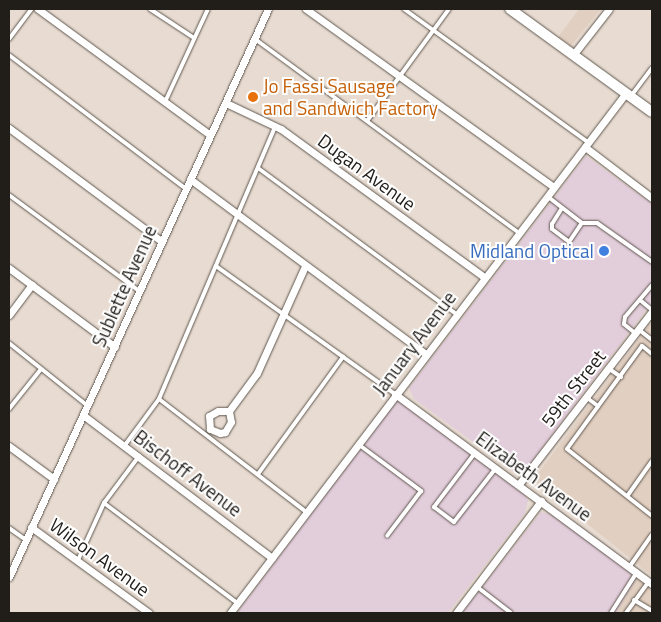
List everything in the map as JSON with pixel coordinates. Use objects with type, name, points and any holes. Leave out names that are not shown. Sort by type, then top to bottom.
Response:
[{"type":"street","points":[[38,9],[210,135]]},
{"type":"street","name":"Sublette Avenue","points":[[9,577],[268,9]]},
{"type":"street","points":[[306,9],[554,187]]},
{"type":"street","points":[[510,9],[652,112]]},
{"type":"street","points":[[573,56],[609,9]]},
{"type":"street","name":"January Avenue","points":[[230,613],[518,232],[628,95]]},
{"type":"street","name":"Dugan Avenue","points":[[226,103],[276,127],[484,277]]},
{"type":"street","points":[[9,128],[162,241]]},
{"type":"street","points":[[587,144],[652,198]]},
{"type":"street","points":[[190,179],[237,217],[426,354]]},
{"type":"street","points":[[229,411],[267,356],[305,266]]},
{"type":"street","points":[[9,268],[114,347]]},
{"type":"street","points":[[9,315],[32,285]]},
{"type":"street","name":"59th Street","points":[[519,484],[652,310]]},
{"type":"street","name":"Elizabeth Avenue","points":[[395,394],[651,583]]},
{"type":"street","name":"Bischoff Avenue","points":[[83,415],[272,558]]},
{"type":"street","points":[[9,446],[54,479]]},
{"type":"street","points":[[456,613],[541,501]]},
{"type":"street","name":"Wilson Avenue","points":[[32,527],[149,613]]},
{"type":"lane","points":[[9,39],[32,9]]},
{"type":"lane","points":[[150,9],[194,38]]},
{"type":"lane","points":[[165,102],[208,9]]},
{"type":"lane","points":[[404,9],[587,144]]},
{"type":"lane","points":[[367,121],[449,9]]},
{"type":"lane","points":[[255,39],[518,232]]},
{"type":"lane","points":[[9,56],[185,188]]},
{"type":"lane","points":[[628,95],[652,68]]},
{"type":"lane","points":[[125,445],[159,399],[276,127]]},
{"type":"lane","points":[[258,168],[456,314]]},
{"type":"lane","points":[[9,195],[139,292]]},
{"type":"lane","points":[[547,196],[582,223],[597,223],[652,262]]},
{"type":"lane","points":[[562,208],[552,224],[552,229],[569,242],[582,223]]},
{"type":"lane","points":[[216,266],[395,394]]},
{"type":"lane","points":[[652,286],[625,317],[624,324],[652,340]]},
{"type":"lane","points":[[640,300],[652,310]]},
{"type":"lane","points":[[9,343],[88,406]]},
{"type":"lane","points":[[652,354],[642,346],[567,449],[628,495],[652,516]]},
{"type":"lane","points":[[258,474],[342,357]]},
{"type":"lane","points":[[608,368],[621,377]]},
{"type":"lane","points":[[9,409],[41,369]]},
{"type":"lane","points":[[586,397],[598,406]]},
{"type":"lane","points":[[159,399],[306,512]]},
{"type":"lane","points":[[358,444],[421,491],[387,536]]},
{"type":"lane","points":[[475,453],[434,507],[454,522],[496,468]]},
{"type":"lane","points":[[78,560],[104,503],[139,456]]},
{"type":"lane","points":[[628,495],[652,461]]},
{"type":"lane","points":[[104,503],[237,603]]},
{"type":"lane","points":[[9,528],[26,540]]},
{"type":"lane","points":[[630,566],[652,534]]},
{"type":"lane","points":[[611,613],[637,572]]},
{"type":"lane","points":[[626,613],[634,600],[651,583]]},
{"type":"lane","points":[[476,586],[511,613]]},
{"type":"lane","points":[[634,600],[652,611]]},
{"type":"shaded area","points":[[579,9],[601,9],[571,46],[558,37]]},
{"type":"shaded area","points":[[586,156],[652,204],[652,302],[526,469],[513,471],[414,399],[409,388]]},
{"type":"shaded area","points":[[652,321],[652,576],[533,480]]},
{"type":"shaded area","points":[[397,400],[525,495],[528,500],[525,513],[448,613],[237,613]]},
{"type":"shaded area","points":[[541,512],[553,515],[637,578],[616,613],[462,613]]},
{"type":"shaded area","points":[[637,578],[652,589],[652,613],[616,613]]},
{"type":"place","name":"Jo Fassi Sausage and Sandwich Factory","points":[[253,97]]},
{"type":"place","name":"Midland Optical","points":[[604,251]]}]
